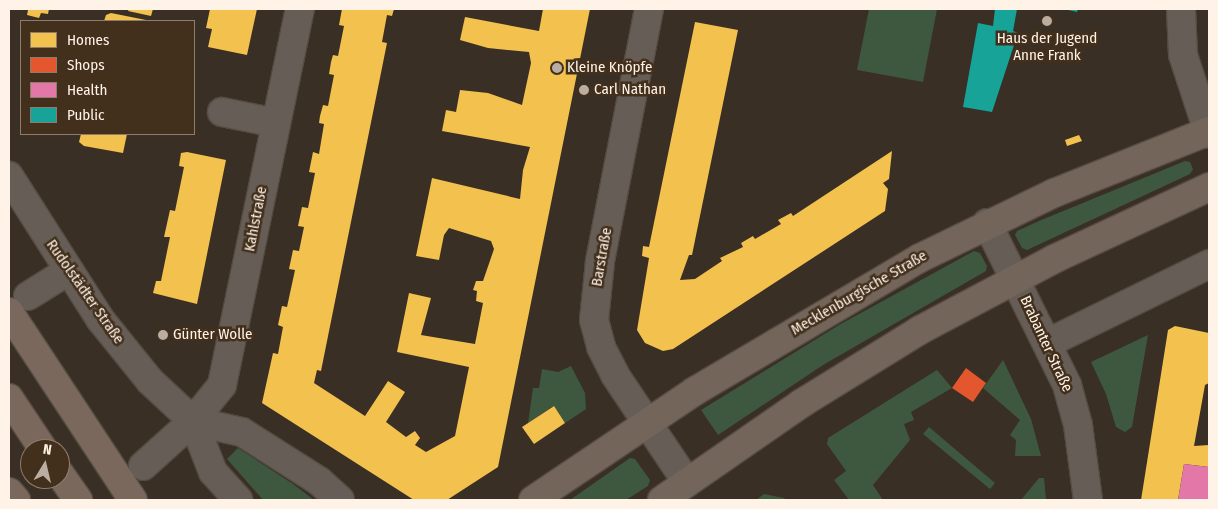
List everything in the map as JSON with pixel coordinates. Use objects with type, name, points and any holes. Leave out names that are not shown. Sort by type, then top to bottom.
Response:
[{"type":"highway","points":[[18,304],[133,500]]},
{"type":"highway","points":[[9,398],[36,439]]},
{"type":"highway","points":[[70,488],[78,500]]},
{"type":"highway","points":[[9,492],[16,500]]},
{"type":"main road","name":"Mecklenburgische Straße","points":[[533,500],[648,423],[829,308],[987,223],[1209,132]]},
{"type":"main road","points":[[662,500],[860,365],[1015,279],[1209,188]]},
{"type":"street","name":"Kahlstraße","points":[[143,466],[193,421],[222,385],[300,9]]},
{"type":"street","name":"Barstraße","points":[[649,9],[600,262],[594,320],[602,347],[615,375],[687,482]]},
{"type":"street","points":[[1180,9],[1182,55],[1209,132]]},
{"type":"street","points":[[222,112],[276,122]]},
{"type":"street","name":"Rudolstädter Straße","points":[[9,176],[100,319],[150,380],[193,421],[214,472],[238,500]]},
{"type":"street","name":"Brabanter Straße","points":[[987,223],[1048,343],[1067,385],[1078,425],[1088,500]]},
{"type":"street","points":[[1048,343],[1209,264]]},
{"type":"street","points":[[18,304],[68,271]]},
{"type":"street","points":[[193,421],[242,432],[319,481],[340,500]]},
{"type":"green space","points":[[869,9],[937,9],[923,82],[857,70]]},
{"type":"green space","points":[[1185,161],[1190,162],[1193,169],[1190,174],[1027,250],[1022,248],[1015,235],[1017,231],[1039,221]]},
{"type":"green space","points":[[974,251],[980,253],[987,266],[986,271],[823,365],[718,435],[701,410],[839,325]]},
{"type":"green space","points":[[1148,335],[1132,427],[1125,432],[1116,427],[1106,394],[1091,362]]},
{"type":"green space","points":[[1003,360],[1031,419],[1041,456],[1015,456],[1016,440],[1010,435],[1020,420],[983,388]]},
{"type":"green space","points":[[571,366],[585,393],[586,409],[565,423],[553,406],[528,423],[533,388],[539,388],[542,369],[558,372]]},
{"type":"green space","points":[[937,370],[952,388],[911,412],[914,420],[904,424],[910,440],[873,485],[883,500],[849,500],[834,480],[846,471],[827,444],[828,438]]},
{"type":"green space","points":[[929,427],[995,483],[990,489],[923,434]]},
{"type":"green space","points":[[238,448],[314,500],[263,500],[227,459]]},
{"type":"green space","points":[[630,458],[635,459],[650,480],[648,486],[626,500],[570,500]]},
{"type":"green space","points":[[1039,478],[1044,478],[1046,500],[1021,500]]},
{"type":"green space","points":[[764,494],[784,498],[786,500],[756,500]]},
{"type":"building: Homes","points":[[24,9],[49,9],[48,14],[41,13],[39,18],[27,15],[28,10]]},
{"type":"building: Homes","points":[[129,9],[153,9],[151,16],[128,11]]},
{"type":"building: Homes","points":[[210,9],[257,9],[247,55],[208,47],[212,29],[206,28]]},
{"type":"building: Homes","points":[[342,9],[394,9],[392,16],[387,15],[382,42],[387,43],[321,371],[317,370],[314,383],[365,416],[388,381],[405,392],[386,422],[406,437],[415,431],[420,438],[415,445],[426,452],[455,436],[469,367],[397,352],[409,293],[431,298],[421,335],[475,344],[483,303],[476,301],[477,291],[473,290],[476,281],[483,281],[494,249],[491,241],[449,228],[444,235],[439,260],[416,256],[432,178],[520,199],[523,170],[530,147],[442,131],[446,110],[456,112],[460,90],[488,93],[522,105],[531,63],[529,52],[488,48],[460,40],[465,17],[539,31],[543,9],[590,9],[498,467],[447,500],[414,500],[262,403],[273,353],[278,354],[283,327],[278,325],[282,306],[287,307],[295,270],[289,269],[293,250],[299,251],[304,227],[298,226],[302,207],[308,208],[315,173],[309,172],[313,152],[319,154],[324,124],[319,123],[320,116],[323,105],[328,106],[334,75],[329,74],[331,62],[333,55],[338,56],[344,26],[339,25]]},
{"type":"building: Homes","points":[[111,13],[146,20],[104,20],[106,15]]},
{"type":"building: Homes","points":[[695,22],[738,30],[692,255],[689,255],[680,280],[695,279],[722,261],[720,258],[743,247],[741,243],[753,236],[755,239],[781,224],[778,220],[791,213],[793,216],[892,151],[889,179],[883,183],[888,189],[885,211],[673,349],[663,351],[645,343],[637,330],[649,258],[642,256],[643,246],[649,247]]},
{"type":"building: Homes","points":[[81,135],[127,135],[123,153],[84,146],[79,142]]},
{"type":"building: Homes","points":[[1079,135],[1082,141],[1067,146],[1065,140]]},
{"type":"building: Homes","points":[[187,152],[226,160],[197,304],[153,293],[156,281],[161,281],[170,237],[164,237],[170,210],[175,211],[184,167],[179,166],[181,153]]},
{"type":"building: Homes","points":[[1175,326],[1209,333],[1209,383],[1205,385],[1194,446],[1209,445],[1209,467],[1184,464],[1178,500],[1141,500],[1168,330]]},
{"type":"building: Homes","points":[[554,406],[565,423],[534,444],[522,427]]},
{"type":"building: Shops","points":[[966,368],[986,383],[973,402],[952,388]]},
{"type":"building: Health","points":[[1184,464],[1209,467],[1209,500],[1178,500]]},
{"type":"building: Public","points":[[995,9],[1017,9],[1013,31],[1018,33],[992,112],[963,107],[978,23],[993,26]]},
{"type":"building: Public","points":[[1064,9],[1078,9],[1077,12]]},
{"type":"place","name":"Haus der Jugend Anne Frank","points":[[1047,21]]},
{"type":"place","name":"Kleine Knöpfe","points":[[557,68]]},
{"type":"place","name":"Carl Nathan","points":[[584,90]]},
{"type":"place","name":"Günter Wolle","points":[[163,335]]}]
